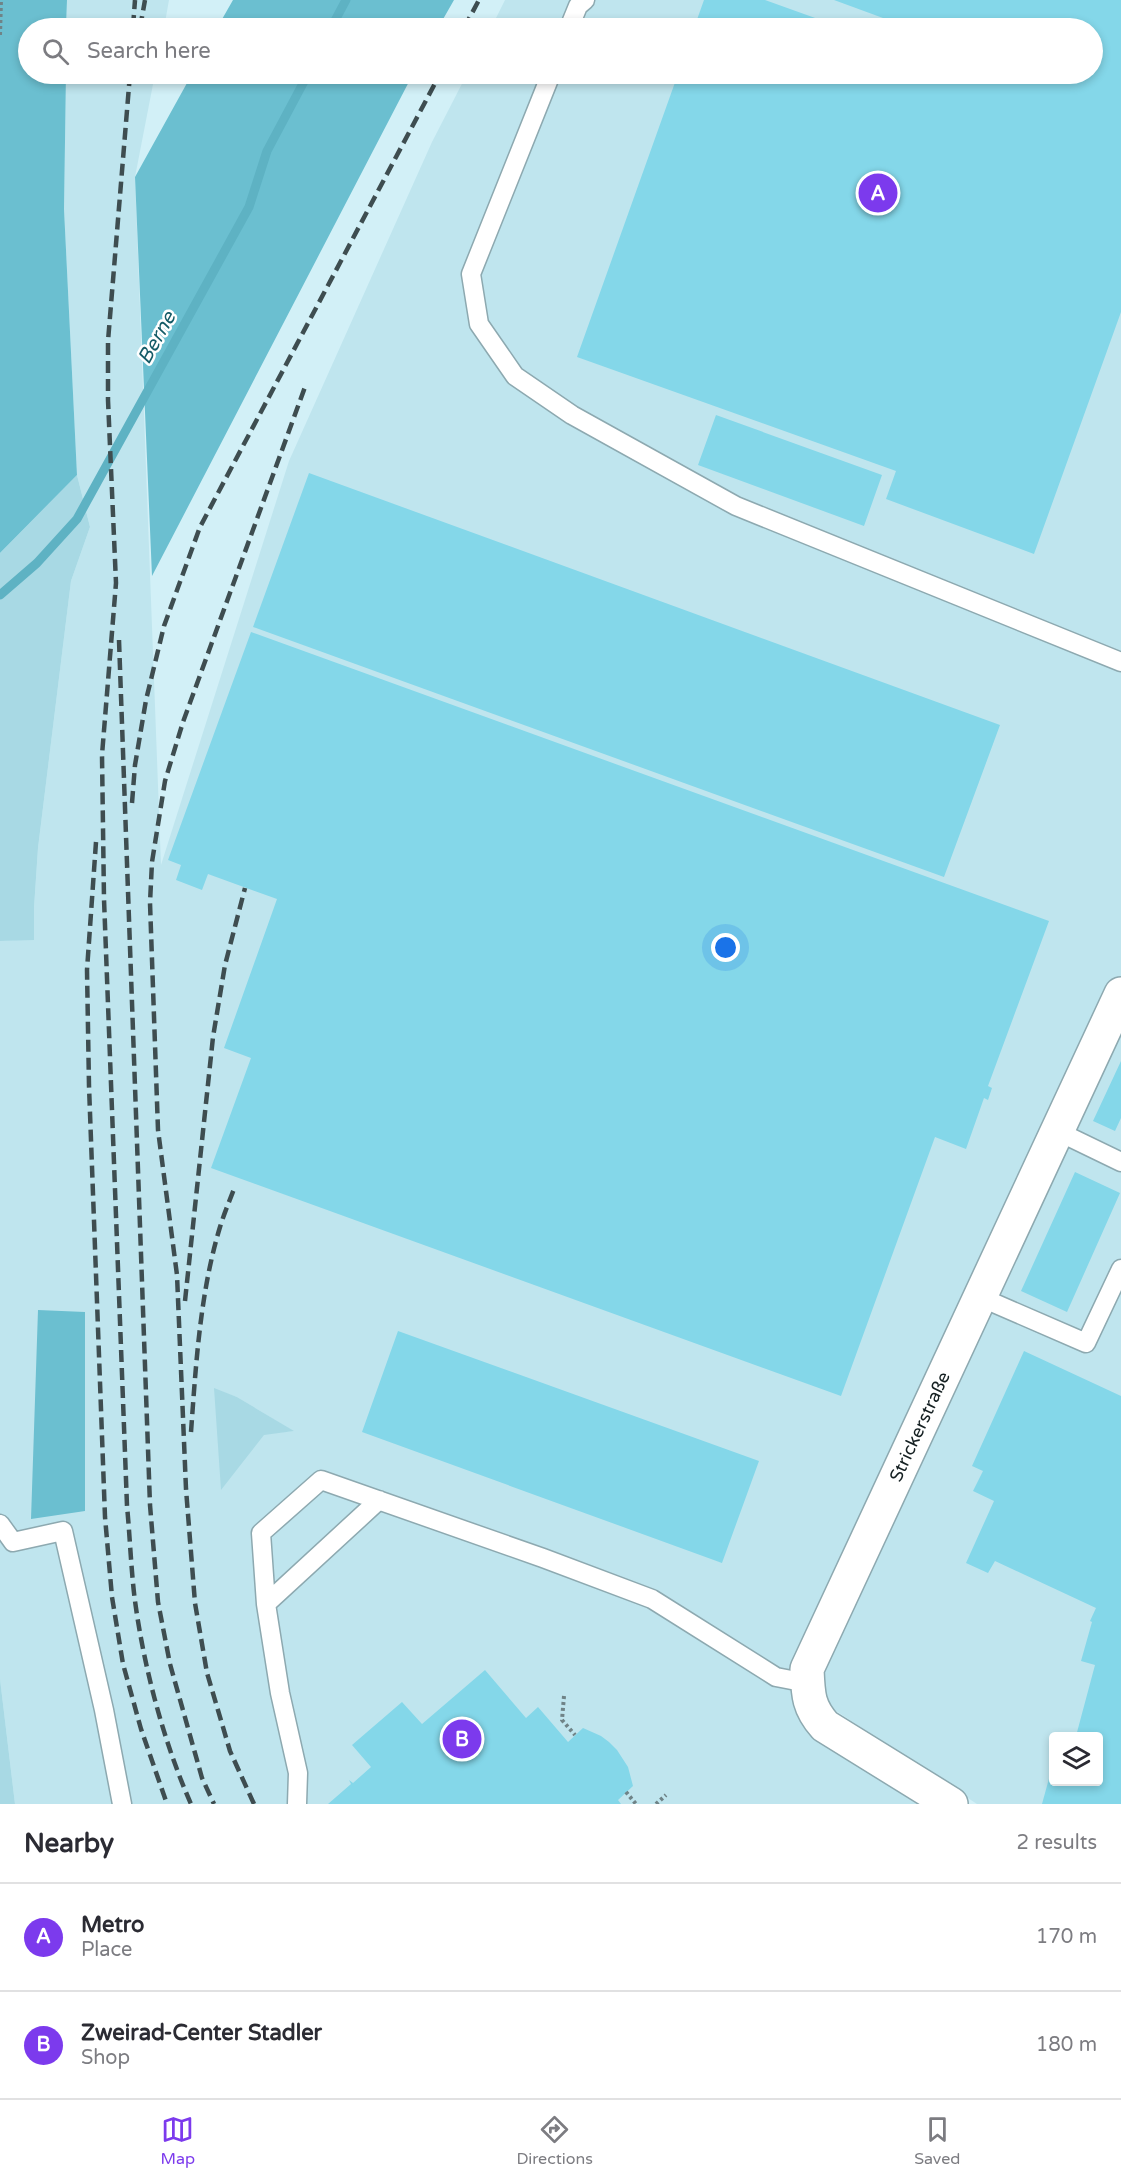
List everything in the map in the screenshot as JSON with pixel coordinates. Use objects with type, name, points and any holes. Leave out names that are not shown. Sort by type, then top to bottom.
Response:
[{"type":"street","name":"Strickerstraße","points":[[951,1804],[825,1726],[813,1713],[807,1695],[807,1669],[1121,994]]},
{"type":"lane","points":[[574,18],[578,6],[585,0]]},
{"type":"lane","points":[[547,84],[471,274],[479,324],[515,375],[572,415],[736,506],[1121,662]]},
{"type":"lane","points":[[1057,1131],[1121,1162]]},
{"type":"lane","points":[[980,1297],[1086,1343],[1121,1269]]},
{"type":"lane","points":[[297,1804],[298,1773],[280,1693],[266,1604],[261,1533],[321,1480],[652,1599],[776,1677],[807,1683]]},
{"type":"lane","points":[[266,1604],[379,1500]]},
{"type":"lane","points":[[0,1524],[13,1542],[63,1531],[104,1710],[122,1804]]},
{"type":"path","points":[[0,34],[1,0]]},
{"type":"path","points":[[564,1696],[562,1720],[575,1735]]},
{"type":"path","points":[[626,1792],[636,1804]]},
{"type":"path","points":[[656,1804],[666,1795]]},
{"type":"shaded area","points":[[0,0],[67,0],[66,18],[18,18],[18,84],[66,84],[64,209],[77,475],[0,553]]},
{"type":"shaded area","points":[[67,0],[169,0],[166,18],[66,18]]},
{"type":"shaded area","points":[[233,0],[454,0],[444,18],[223,18]]},
{"type":"shaded area","points":[[505,0],[1121,0],[1121,1804],[977,1804],[803,1689],[793,1695],[929,1804],[15,1804],[0,1679],[0,941],[34,939],[38,848],[71,581],[90,527],[77,475],[64,209],[66,84],[153,84],[135,177],[161,865],[289,461],[432,142],[462,84],[1103,84],[1103,18],[496,18]],"holes":[[[214,1389],[237,1397],[293,1431],[264,1434]]]},
{"type":"shaded area","points":[[186,84],[408,84],[152,576],[135,177]]},
{"type":"shaded area","points":[[77,475],[90,527],[71,581],[38,848],[34,940],[0,941],[0,553]]},
{"type":"shaded area","points":[[38,1310],[85,1312],[85,1511],[31,1519]]},
{"type":"shaded area","points":[[214,1388],[237,1397],[294,1431],[264,1435],[221,1490]]},
{"type":"shaded area","points":[[0,1679],[15,1804],[0,1804]]},
{"type":"building","points":[[704,0],[765,0],[815,18],[698,18]]},
{"type":"building","points":[[834,0],[1121,0],[1121,312],[1034,554],[886,499],[896,471],[577,357],[674,84],[1103,84],[1103,18],[883,18]]},
{"type":"building","points":[[716,415],[882,475],[864,526],[698,465]]},
{"type":"building","points":[[309,473],[1000,725],[944,877],[253,627]]},
{"type":"building","points":[[251,632],[1049,921],[988,1086],[992,1088],[988,1100],[984,1098],[966,1149],[935,1137],[841,1396],[211,1168],[251,1058],[224,1048],[277,899],[208,874],[202,890],[176,880],[181,865],[168,860]]},
{"type":"building","points":[[1121,1061],[1121,1118],[1115,1131],[1093,1121]]},
{"type":"building","points":[[1075,1172],[1120,1193],[1067,1312],[1021,1291]]},
{"type":"building","points":[[398,1331],[759,1461],[722,1563],[362,1432]]},
{"type":"building","points":[[1024,1351],[1121,1396],[1121,1804],[1042,1804],[1049,1779],[1049,1786],[1103,1786],[1103,1732],[1077,1732],[1095,1665],[1081,1661],[1092,1622],[1090,1621],[1096,1608],[995,1561],[988,1573],[966,1563],[994,1501],[973,1491],[983,1471],[972,1466]]},
{"type":"building","points":[[485,1670],[526,1718],[538,1707],[568,1742],[583,1728],[609,1742],[628,1767],[633,1786],[618,1800],[621,1804],[328,1804],[351,1784],[349,1780],[353,1783],[371,1767],[352,1745],[402,1702],[422,1724]]},
{"type":"waterway","name":"Berne","points":[[336,18],[346,0]]},
{"type":"waterway","name":"Berne","points":[[0,595],[37,563],[77,519],[249,207],[267,151],[303,84]]},
{"type":"railway","points":[[134,18],[135,0]]},
{"type":"railway","points":[[142,18],[145,0]]},
{"type":"railway","points":[[469,18],[479,0]]},
{"type":"railway","points":[[129,84],[108,341],[108,400],[116,583],[102,755],[104,899],[127,1506],[132,1577],[139,1626],[156,1705],[172,1756],[191,1804]]},
{"type":"railway","points":[[132,803],[135,765],[146,700],[164,626],[200,527],[435,84]]},
{"type":"railway","points":[[254,1804],[230,1751],[207,1673],[195,1603],[186,1489],[177,1275],[158,1130],[150,903],[152,862],[165,781],[183,722],[305,387]]},
{"type":"railway","points":[[119,640],[150,1505],[158,1602],[170,1664],[202,1778],[214,1804]]},
{"type":"railway","points":[[96,842],[87,970],[89,1086],[105,1517],[112,1597],[123,1664],[141,1729],[167,1804]]},
{"type":"railway","points":[[185,1301],[213,1037],[225,965],[245,888]]},
{"type":"railway","points":[[191,1432],[203,1303],[213,1252],[234,1189]]},
{"type":"place","name":"Metro","points":[[878,193]]},
{"type":"place","name":"Zweirad-Center Stadler","points":[[462,1739]]}]
